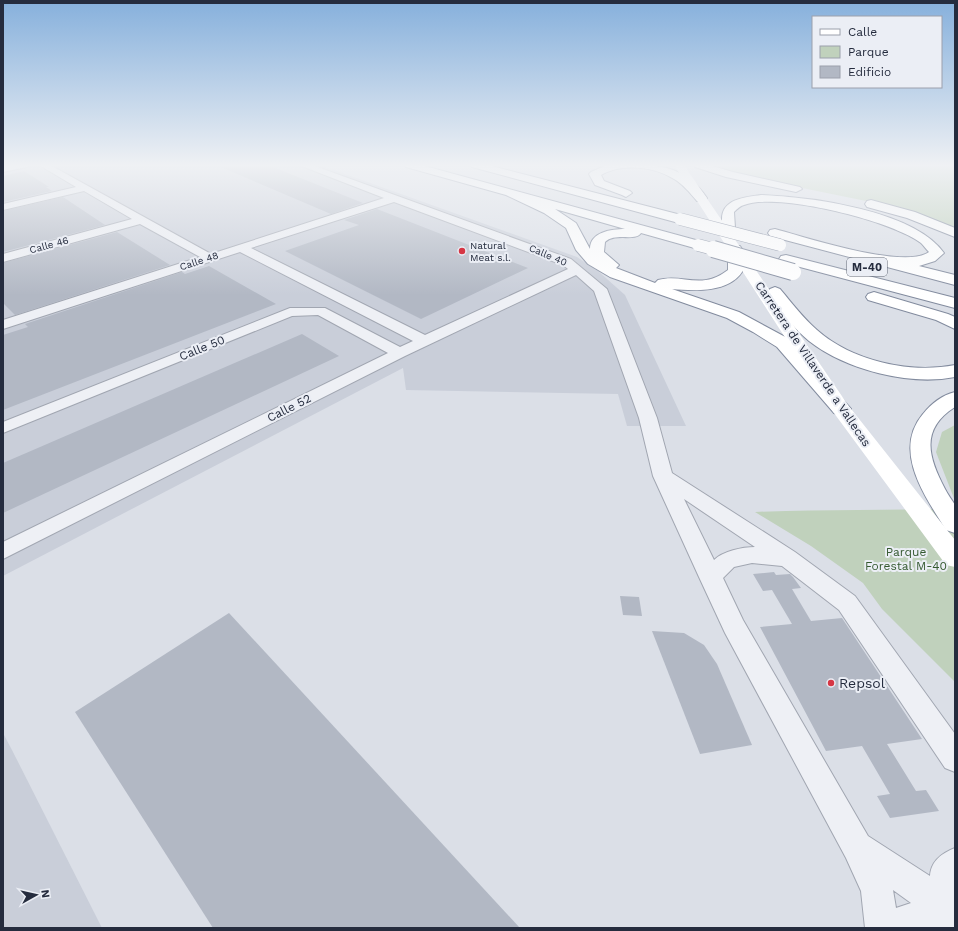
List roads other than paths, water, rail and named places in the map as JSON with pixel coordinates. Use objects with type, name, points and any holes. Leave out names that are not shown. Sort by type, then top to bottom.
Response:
[{"type":"main road","points":[[544,208],[571,226],[583,250],[593,261],[615,274],[733,315],[759,328],[783,343],[841,409]]},
{"type":"main road","points":[[564,208],[679,240]]},
{"type":"main road","name":"M-40","points":[[591,208],[695,240],[786,259],[955,303]]},
{"type":"main road","name":"M-40","points":[[657,208],[777,239],[955,290]]},
{"type":"main road","points":[[667,208],[680,214]]},
{"type":"main road","name":"Carretera de Villaverde a Vallecas","points":[[707,208],[841,409],[955,558]]},
{"type":"main road","name":"Carretera de Villaverde a Vallecas","points":[[714,208],[775,292],[852,409],[955,530]]},
{"type":"main road","points":[[728,228],[728,211],[732,208]]},
{"type":"main road","points":[[777,239],[863,255],[913,262],[932,258],[937,253],[928,242],[902,229],[839,208]]},
{"type":"main road","points":[[888,208],[926,220],[955,233]]},
{"type":"main road","points":[[735,249],[735,272],[728,278],[714,284],[688,285],[660,282],[622,270],[606,261],[597,253],[596,246],[598,240],[605,235],[620,232],[640,233],[679,240],[695,240],[793,272],[942,317],[955,324]]},
{"type":"main road","points":[[863,255],[955,280]]},
{"type":"main road","points":[[838,285],[955,316]]},
{"type":"main road","points":[[775,292],[815,338],[838,352],[864,362],[895,371],[926,374],[955,371]]},
{"type":"main road","points":[[955,398],[935,412],[920,429],[920,450],[925,475],[955,524]]},
{"type":"street","points":[[121,208],[210,258]]},
{"type":"street","name":"Calle 48","points":[[3,325],[363,208]]},
{"type":"street","name":"Calle 40","points":[[423,208],[567,262],[600,289],[648,418],[662,476],[734,626],[858,847],[876,890],[882,928]]},
{"type":"street","name":"Calle 46","points":[[3,258],[141,220]]},
{"type":"street","points":[[241,248],[425,341]]},
{"type":"street","name":"Calle 52","points":[[3,551],[400,353],[577,270]]},
{"type":"street","name":"Calle 50","points":[[3,428],[290,312],[320,311],[400,353]]},
{"type":"street","points":[[662,476],[787,558],[847,603],[955,758]]},
{"type":"street","points":[[710,577],[727,560],[752,555],[787,558]]},
{"type":"street","points":[[858,847],[948,916]]},
{"type":"street","points":[[948,916],[946,873],[955,864]]},
{"type":"street","points":[[893,928],[908,920],[948,916]]},
{"type":"place","name":"Natural Meat s.l.","points":[[462,251]]},
{"type":"place","name":"Repsol","points":[[831,683]]},
{"type":"park label","name":"Parque Forestal M-40","points":[[906,559]]}]
